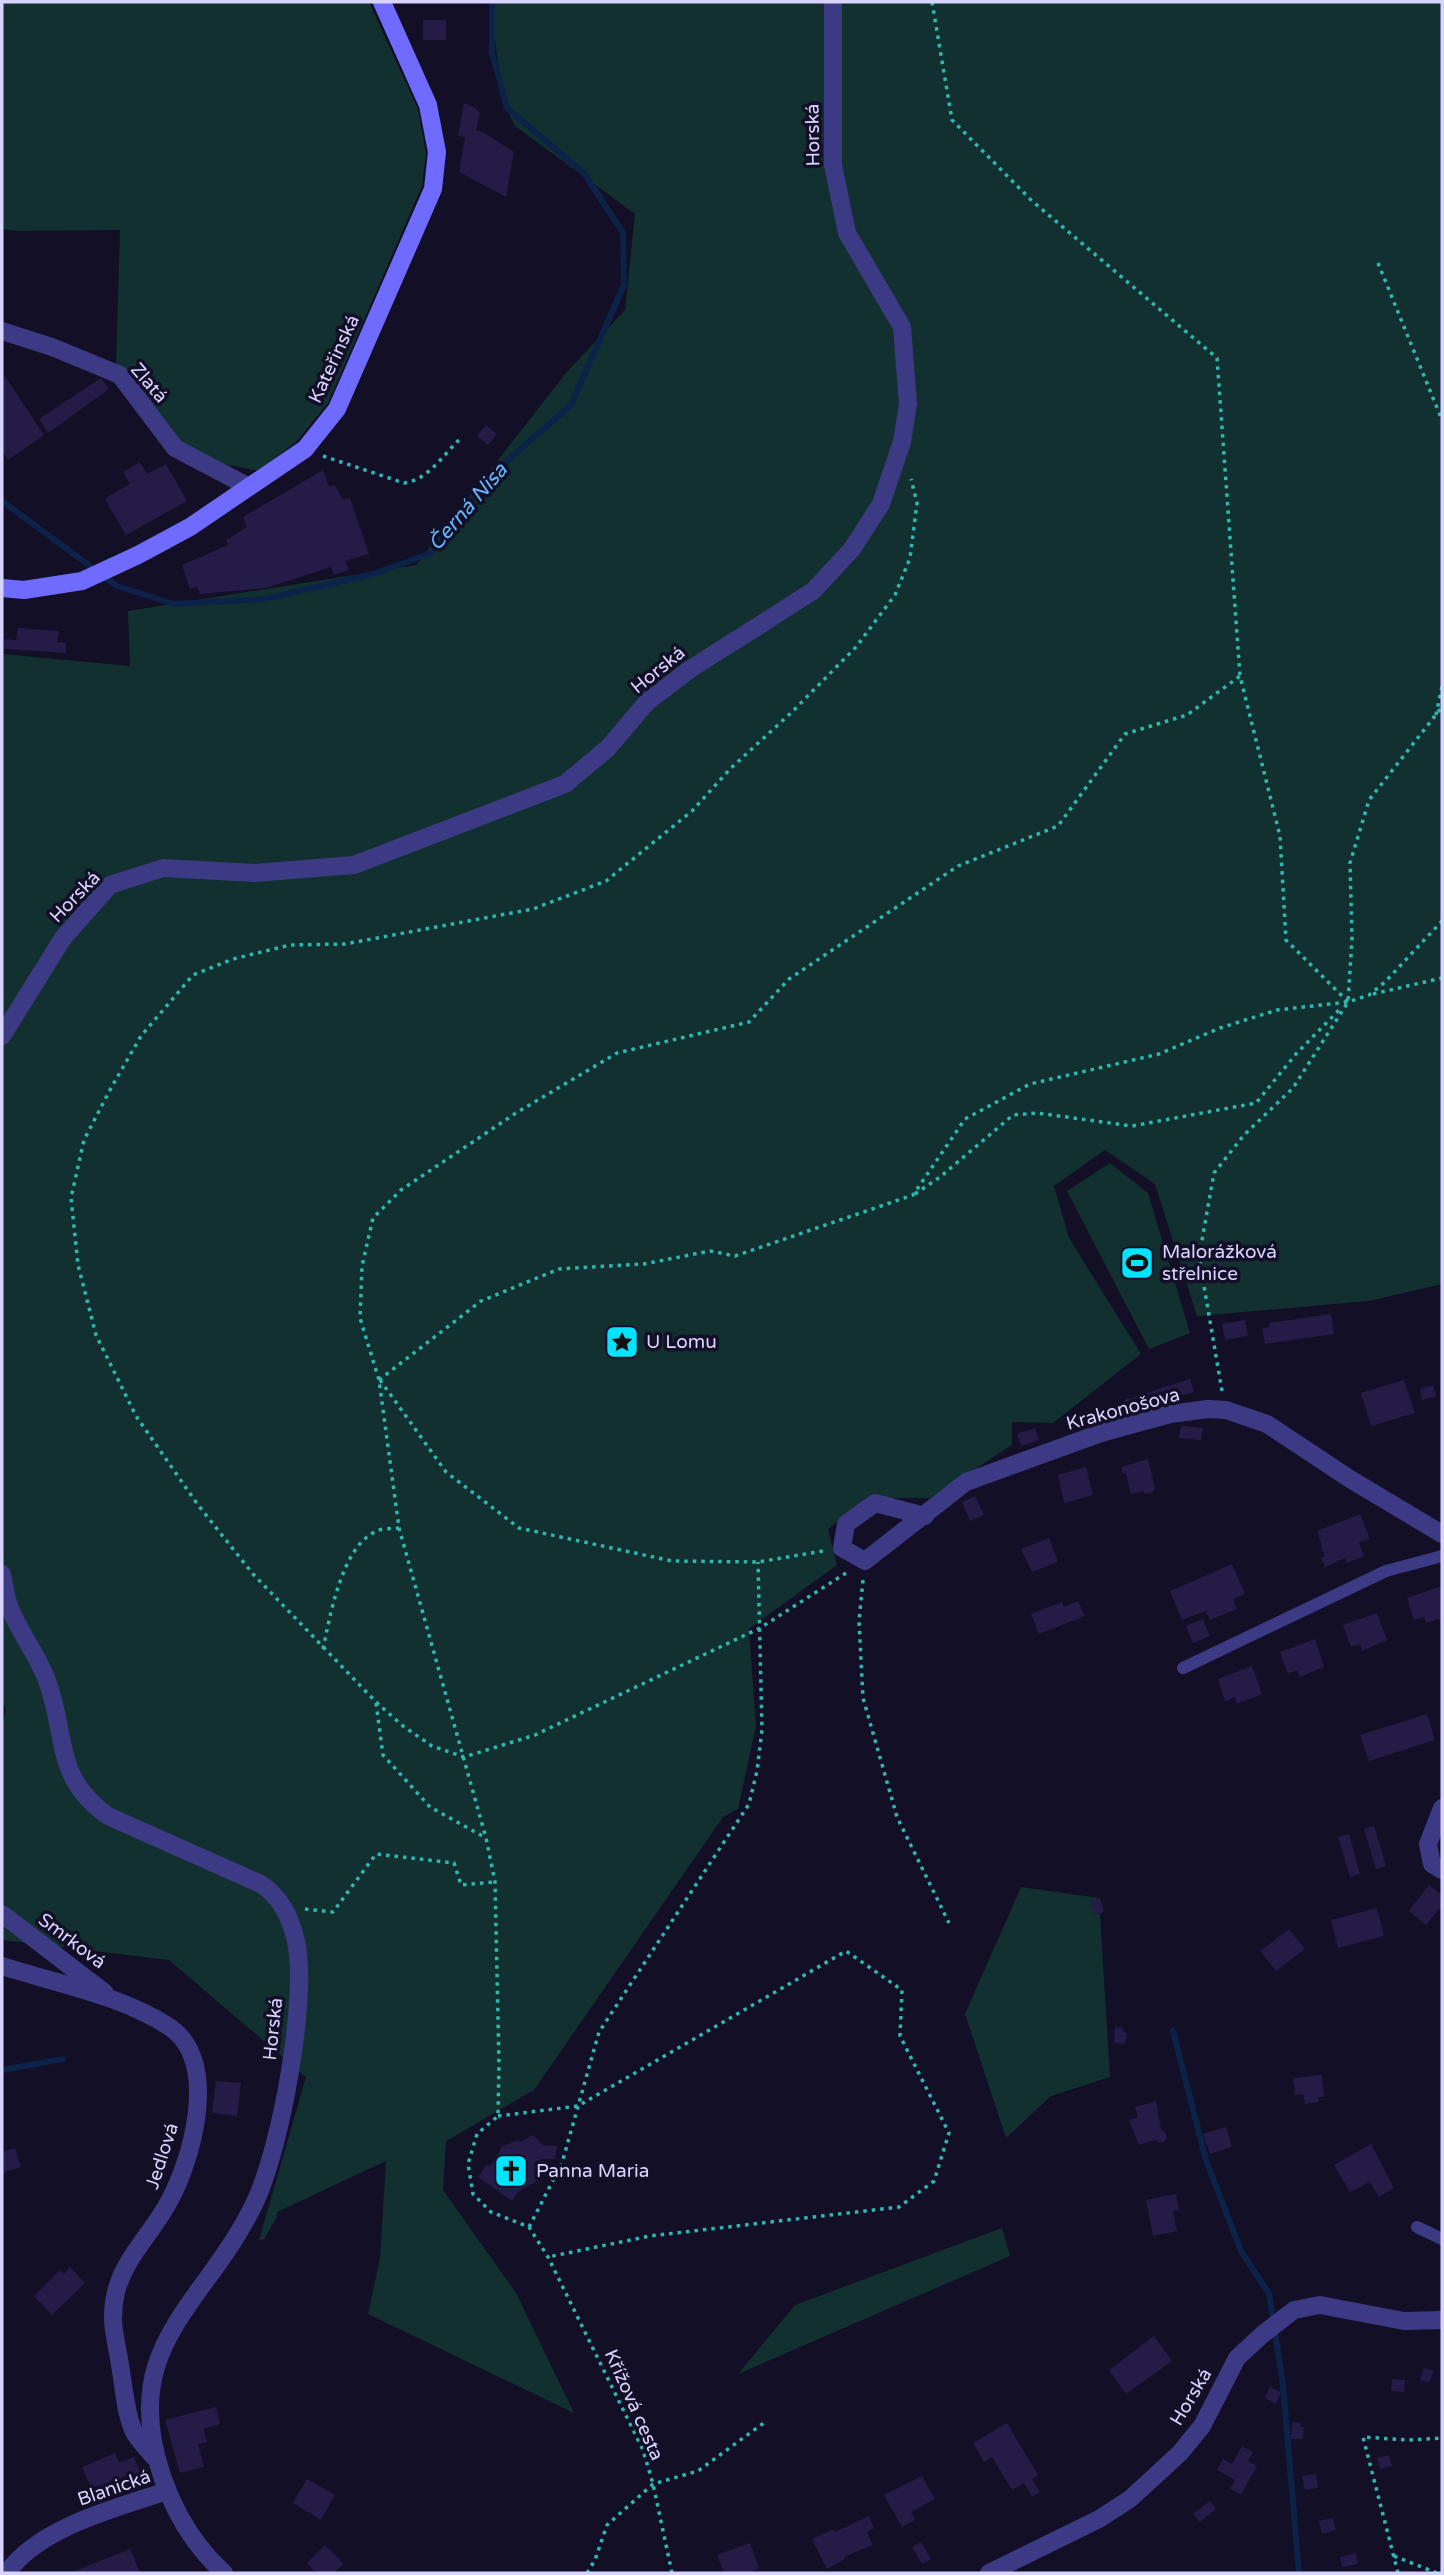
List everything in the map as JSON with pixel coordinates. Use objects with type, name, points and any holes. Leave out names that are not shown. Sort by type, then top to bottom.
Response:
[{"type":"street","name":"Kateřinská","points":[[2,589],[24,590],[82,580],[138,555],[190,527],[304,449],[337,409],[433,189],[437,152],[428,105],[382,2]]},
{"type":"street","name":"Horská","points":[[2,1036],[64,938],[110,885],[163,868],[256,873],[355,865],[565,784],[608,748],[647,702],[689,670],[813,591],[852,549],[881,505],[902,442],[908,404],[902,327],[847,233],[833,165],[833,2]]},
{"type":"street","name":"Zlatá","points":[[2,331],[52,347],[120,375],[175,448],[249,487]]},
{"type":"street","name":"Krakonošova","points":[[865,1561],[926,1516],[966,1482],[1089,1437],[1170,1414],[1208,1409],[1226,1410],[1267,1424],[1350,1479],[1442,1534]]},
{"type":"street","points":[[865,1561],[842,1548],[846,1524],[875,1503],[926,1516]]},
{"type":"street","name":"Horská","points":[[2,1574],[9,1608],[46,1678],[66,1763],[78,1789],[108,1816],[261,1884],[275,1894],[284,1907],[296,1944],[298,1981],[291,2064],[265,2176],[255,2200],[219,2259],[188,2302],[155,2366],[148,2404],[157,2461],[167,2491],[184,2527],[224,2573]]},
{"type":"street","points":[[1442,1808],[1428,1844],[1432,1864],[1442,1870]]},
{"type":"street","name":"Smrková","points":[[2,1914],[117,2002]]},
{"type":"street","name":"Jedlová","points":[[2,1966],[117,2002],[171,2029],[187,2043],[197,2072],[194,2132],[173,2193],[126,2268],[114,2304],[113,2320],[125,2399],[135,2433],[157,2461]]},
{"type":"street","name":"Horská","points":[[989,2573],[1099,2519],[1138,2492],[1180,2452],[1202,2426],[1237,2358],[1294,2310],[1320,2305],[1404,2321],[1442,2320]]},
{"type":"street","name":"Blanická","points":[[7,2573],[24,2553],[83,2519],[167,2491]]},
{"type":"lane","points":[[1183,1668],[1385,1571],[1442,1556]]},
{"type":"lane","points":[[1417,2227],[1442,2239]]},
{"type":"path","points":[[932,2],[951,120],[1031,200],[1217,358],[1240,676],[1280,836],[1286,940],[1348,1002]]},
{"type":"path","points":[[1378,263],[1442,420]]},
{"type":"path","points":[[304,449],[404,483],[413,482],[426,474],[460,439]]},
{"type":"path","points":[[865,1561],[760,1628],[536,1735],[464,1757],[432,1746],[402,1726],[376,1702],[253,1574],[198,1505],[136,1416],[96,1335],[78,1265],[71,1198],[84,1140],[142,1036],[193,975],[233,958],[290,945],[345,944],[533,909],[606,881],[692,811],[731,768],[792,712],[856,647],[895,595],[910,558],[917,503],[911,478]]},
{"type":"path","points":[[498,2116],[495,1882],[486,1838],[399,1528],[379,1380],[360,1318],[362,1266],[373,1218],[401,1190],[516,1114],[617,1054],[749,1022],[789,979],[958,866],[1058,826],[1125,734],[1187,715],[1240,676]]},
{"type":"path","points":[[1436,717],[1442,686]]},
{"type":"path","points":[[1226,1410],[1199,1257],[1214,1173],[1244,1135],[1293,1088],[1348,1002],[1352,939],[1350,863],[1369,800],[1442,707]]},
{"type":"path","points":[[1369,995],[1385,982],[1442,921]]},
{"type":"path","points":[[913,1195],[965,1119],[1030,1084],[1159,1054],[1220,1028],[1277,1010],[1348,1002],[1442,978]]},
{"type":"path","points":[[379,1380],[481,1301],[559,1269],[644,1264],[710,1251],[735,1256],[913,1195],[940,1177],[1013,1115],[1037,1113],[1132,1126],[1256,1103],[1296,1054],[1348,1002]]},
{"type":"path","points":[[379,1380],[446,1472],[519,1528],[672,1561],[758,1562],[842,1548]]},
{"type":"path","points":[[323,1648],[335,1591],[355,1550],[376,1531],[399,1528]]},
{"type":"path","points":[[865,1561],[859,1621],[863,1698],[897,1817],[949,1923]]},
{"type":"path","points":[[548,2257],[650,2235],[899,2207],[934,2181],[949,2133],[900,2036],[902,1990],[846,1951],[578,2106],[498,2116],[477,2134],[468,2164],[473,2194],[491,2212],[529,2227],[545,2191],[562,2163],[578,2106],[599,2032],[749,1804],[757,1771],[762,1730],[758,1562]]},
{"type":"path","points":[[376,1702],[383,1755],[430,1807],[486,1838]]},
{"type":"path","points":[[284,1907],[333,1912],[376,1854],[454,1863],[461,1885],[495,1882]]},
{"type":"path","name":"Křížová cesta","points":[[529,2227],[548,2257],[643,2450],[672,2573]]},
{"type":"path","points":[[587,2573],[595,2560],[607,2525],[653,2484],[698,2471],[765,2421]]},
{"type":"path","points":[[1398,2573],[1363,2437],[1408,2440],[1442,2438]]},
{"type":"path","points":[[1394,2556],[1437,2573]]},
{"type":"green space","points":[[2,2],[369,2],[418,109],[426,153],[422,186],[328,403],[297,441],[258,471],[213,462],[178,443],[116,365],[120,230],[2,229]]},
{"type":"green space","points":[[490,2],[1442,2],[1442,1284],[1369,1301],[1197,1316],[1155,1184],[1105,1150],[1054,1186],[1069,1238],[1141,1354],[1053,1423],[1012,1422],[1012,1445],[930,1498],[867,1498],[828,1529],[837,1565],[749,1629],[756,1726],[738,1809],[723,1817],[534,2090],[446,2141],[443,2190],[516,2293],[574,2413],[368,2314],[380,2258],[386,2161],[277,2212],[277,2217],[264,2239],[259,2240],[306,2077],[169,1960],[2,1940],[2,1725],[6,1709],[2,1702],[2,654],[130,666],[128,611],[416,565],[566,373],[625,310],[635,214],[515,126],[503,101]]},
{"type":"green space","name":"Malorážková střelnice","points":[[1110,1163],[1148,1193],[1190,1333],[1149,1349],[1067,1191]]},
{"type":"green space","points":[[1021,1887],[1099,1898],[1110,2077],[1051,2096],[1006,2138],[965,2014]]},
{"type":"green space","points":[[1002,2228],[1010,2256],[738,2374],[795,2305]]},
{"type":"building","points":[[423,20],[446,20],[446,40],[423,40]]},
{"type":"building","points":[[464,103],[480,113],[476,130],[514,152],[506,197],[459,172],[465,137],[458,136]]},
{"type":"building","points":[[2,372],[44,435],[8,460],[2,450]]},
{"type":"building","points":[[101,378],[109,389],[48,433],[39,419]]},
{"type":"building","points":[[486,425],[497,434],[488,445],[477,436]]},
{"type":"building","points":[[140,462],[147,474],[166,464],[187,501],[126,535],[106,498],[130,484],[123,472]]},
{"type":"building","points":[[323,470],[329,487],[335,485],[343,500],[350,498],[369,554],[345,561],[349,570],[334,575],[331,567],[266,588],[200,594],[197,587],[190,589],[182,565],[228,545],[226,540],[247,527],[243,517]]},
{"type":"building","points":[[18,628],[59,631],[57,642],[66,643],[66,653],[4,649],[4,639],[16,640]]},
{"type":"building","points":[[1331,1314],[1334,1334],[1265,1344],[1262,1328],[1270,1327],[1269,1323]]},
{"type":"building","points":[[1245,1320],[1248,1336],[1225,1340],[1222,1324]]},
{"type":"building","points":[[1190,1379],[1194,1392],[1128,1412],[1124,1400]]},
{"type":"building","points":[[1404,1380],[1415,1413],[1371,1426],[1361,1393]]},
{"type":"building","points":[[1433,1385],[1436,1396],[1422,1400],[1420,1389]]},
{"type":"building","points":[[1181,1426],[1203,1428],[1201,1440],[1179,1438]]},
{"type":"building","points":[[1035,1428],[1039,1440],[1021,1446],[1017,1434]]},
{"type":"building","points":[[1148,1459],[1155,1488],[1153,1492],[1145,1494],[1143,1491],[1131,1494],[1126,1474],[1122,1473],[1121,1467]]},
{"type":"building","points":[[1086,1467],[1093,1495],[1064,1503],[1058,1475]]},
{"type":"building","points":[[975,1496],[984,1515],[970,1521],[962,1502]]},
{"type":"building","points":[[1360,1514],[1370,1539],[1359,1543],[1364,1556],[1347,1563],[1345,1558],[1325,1567],[1321,1558],[1325,1556],[1317,1531]]},
{"type":"building","points":[[1049,1538],[1058,1562],[1032,1572],[1021,1549]]},
{"type":"building","points":[[1232,1564],[1245,1594],[1233,1599],[1237,1609],[1210,1620],[1206,1611],[1182,1620],[1170,1591]]},
{"type":"building","points":[[1441,1586],[1442,1627],[1439,1619],[1426,1623],[1424,1617],[1414,1620],[1407,1598]]},
{"type":"building","points":[[1078,1601],[1085,1616],[1039,1634],[1031,1614],[1062,1602],[1064,1607]]},
{"type":"building","points":[[1377,1613],[1387,1640],[1362,1651],[1360,1644],[1351,1647],[1343,1625]]},
{"type":"building","points":[[1203,1619],[1210,1636],[1193,1643],[1186,1626]]},
{"type":"building","points":[[1315,1639],[1324,1667],[1300,1677],[1297,1670],[1288,1674],[1280,1652]]},
{"type":"building","points":[[1252,1666],[1262,1694],[1237,1704],[1235,1697],[1225,1701],[1218,1679]]},
{"type":"building","points":[[1427,1714],[1435,1740],[1369,1761],[1360,1735]]},
{"type":"building","points":[[1374,1826],[1386,1866],[1376,1869],[1364,1829]]},
{"type":"building","points":[[1349,1834],[1360,1874],[1350,1877],[1338,1837]]},
{"type":"building","points":[[1429,1885],[1442,1895],[1442,1905],[1426,1925],[1409,1911]]},
{"type":"building","points":[[1100,1898],[1104,1912],[1095,1915],[1090,1901]]},
{"type":"building","points":[[1377,1908],[1384,1936],[1338,1948],[1331,1920]]},
{"type":"building","points":[[1289,1929],[1305,1949],[1276,1971],[1260,1951]]},
{"type":"building","points":[[1115,2027],[1123,2028],[1123,2032],[1127,2033],[1125,2044],[1114,2043]]},
{"type":"building","points":[[1322,2075],[1324,2097],[1318,2097],[1319,2102],[1305,2104],[1303,2094],[1295,2095],[1293,2078]]},
{"type":"building","points":[[216,2081],[241,2083],[237,2116],[212,2113]]},
{"type":"building","points":[[1156,2101],[1161,2129],[1167,2137],[1164,2142],[1155,2140],[1139,2145],[1129,2120],[1138,2117],[1135,2107]]},
{"type":"building","points":[[1226,2127],[1232,2147],[1210,2154],[1203,2134]]},
{"type":"building","name":"Panna Maria","points":[[533,2135],[543,2145],[557,2146],[555,2159],[541,2159],[539,2180],[518,2192],[512,2201],[478,2177],[486,2165],[493,2163],[502,2146],[519,2140],[520,2142]]},
{"type":"building","points":[[1371,2144],[1394,2188],[1379,2197],[1370,2182],[1350,2192],[1334,2165]]},
{"type":"building","points":[[15,2148],[21,2167],[2,2173],[2,2152]]},
{"type":"building","points":[[1176,2194],[1179,2210],[1173,2211],[1177,2231],[1153,2236],[1146,2200]]},
{"type":"building","points":[[70,2267],[85,2283],[52,2315],[34,2296],[60,2270],[64,2274]]},
{"type":"building","points":[[1154,2336],[1172,2361],[1126,2394],[1109,2370]]},
{"type":"building","points":[[1424,2368],[1434,2371],[1429,2383],[1420,2380]]},
{"type":"building","points":[[1392,2379],[1405,2380],[1404,2392],[1391,2391]]},
{"type":"building","points":[[1270,2387],[1281,2392],[1276,2404],[1265,2398]]},
{"type":"building","points":[[216,2407],[220,2424],[203,2429],[207,2442],[198,2444],[204,2467],[180,2473],[165,2420]]},
{"type":"building","points":[[1293,2422],[1301,2423],[1300,2427],[1304,2427],[1303,2439],[1290,2439]]},
{"type":"building","points":[[1007,2423],[1038,2475],[1032,2479],[1040,2492],[1032,2497],[1024,2483],[1012,2490],[992,2457],[984,2462],[973,2443]]},
{"type":"building","points":[[1242,2446],[1253,2452],[1248,2461],[1257,2466],[1241,2495],[1230,2489],[1235,2480],[1217,2470],[1223,2459],[1232,2464]]},
{"type":"building","points":[[115,2453],[119,2463],[134,2457],[143,2480],[96,2500],[82,2467]]},
{"type":"building","points":[[1389,2455],[1392,2466],[1380,2469],[1377,2458]]},
{"type":"building","points":[[1316,2474],[1318,2488],[1305,2490],[1302,2476]]},
{"type":"building","points":[[922,2476],[935,2499],[911,2512],[915,2520],[902,2527],[884,2495]]},
{"type":"building","points":[[307,2479],[335,2495],[321,2520],[293,2503]]},
{"type":"building","points":[[1210,2501],[1216,2509],[1200,2522],[1193,2514]]},
{"type":"building","points":[[869,2516],[874,2528],[867,2532],[873,2545],[844,2557],[845,2559],[827,2569],[812,2539],[833,2529],[835,2532]]},
{"type":"building","points":[[1333,2518],[1336,2530],[1322,2534],[1319,2521]]},
{"type":"building","points":[[921,2542],[931,2559],[922,2564],[912,2547]]},
{"type":"building","points":[[750,2543],[759,2568],[750,2573],[724,2573],[717,2555]]},
{"type":"building","points":[[325,2545],[344,2564],[333,2573],[316,2573],[307,2563]]},
{"type":"building","points":[[130,2549],[140,2572],[70,2573]]},
{"type":"building","points":[[1356,2553],[1358,2564],[1342,2567],[1340,2557]]},
{"type":"waterway","name":"Černá Nisa","points":[[2,501],[117,586],[174,604],[264,599],[373,574],[431,553],[485,480],[571,405],[624,285],[623,233],[584,173],[507,108],[492,53],[492,2]]},
{"type":"waterway","points":[[1173,2031],[1206,2160],[1241,2251],[1269,2294],[1283,2385],[1299,2573]]},
{"type":"waterway","points":[[2,2070],[63,2059]]},
{"type":"place","name":"Malorážková střelnice","points":[[1137,1263]]},
{"type":"place","name":"U Lomu","points":[[622,1342]]},
{"type":"place","name":"Panna Maria","points":[[511,2171]]}]
